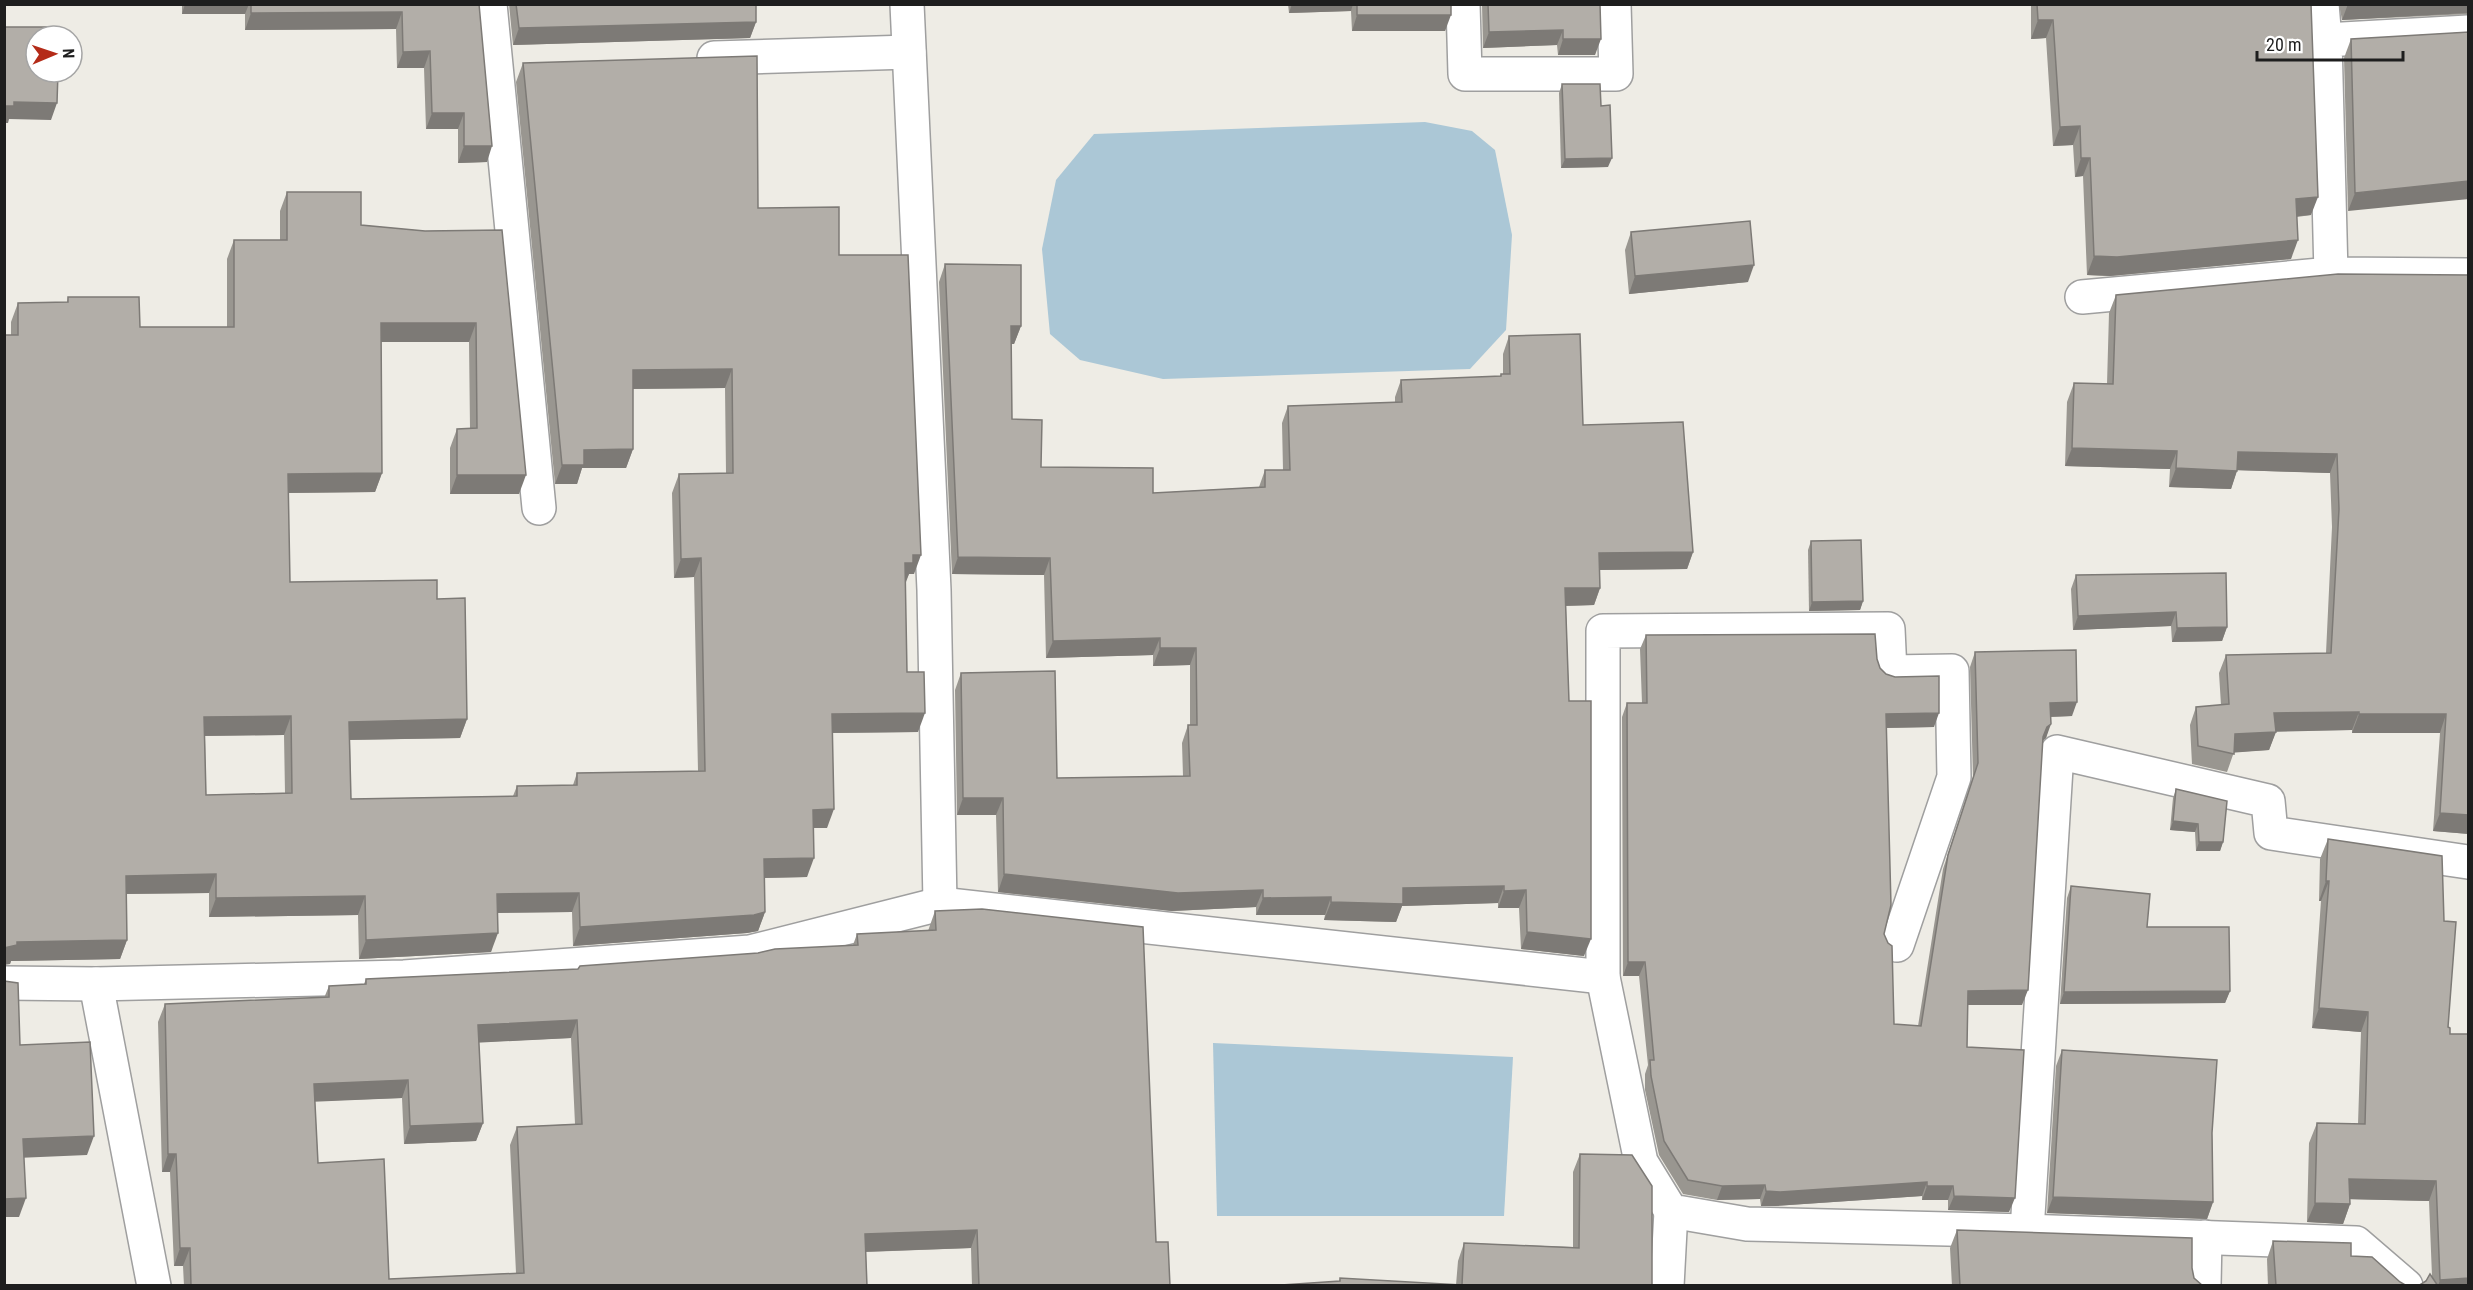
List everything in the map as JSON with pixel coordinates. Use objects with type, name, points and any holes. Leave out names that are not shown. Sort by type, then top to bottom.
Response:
[{"type":"street","points":[[490,4],[539,508]]},
{"type":"street","points":[[907,4],[934,590],[940,904]]},
{"type":"street","points":[[1463,4],[1464,74],[1616,74],[1614,4]]},
{"type":"street","points":[[2322,4],[2331,274]]},
{"type":"street","points":[[2325,40],[2469,32]]},
{"type":"street","points":[[685,59],[909,52]]},
{"type":"street","points":[[496,64],[531,63]]},
{"type":"street","points":[[2082,297],[2331,274],[2469,274]]},
{"type":"street","points":[[1667,1286],[1671,1211],[1641,1162],[1604,977],[1603,631],[1888,629],[1890,672],[1952,671],[1954,777],[1897,945]]},
{"type":"street","points":[[2027,1231],[2058,752],[2268,801],[2271,832],[2469,862]]},
{"type":"street","points":[[4,983],[96,984],[404,977],[750,952],[940,904],[1604,977]]},
{"type":"street","points":[[96,984],[154,1286]]},
{"type":"street","points":[[1671,1211],[1747,1224],[2027,1231],[2356,1244],[2406,1286]]},
{"type":"street","points":[[2204,1286],[2205,1238]]},
{"type":"water","points":[[1425,122],[1472,131],[1495,150],[1512,235],[1506,330],[1470,369],[1163,379],[1080,360],[1050,334],[1042,249],[1056,180],[1094,134]]},
{"type":"water","points":[[1213,1043],[1513,1057],[1504,1216],[1217,1216]]},
{"type":"building","points":[[251,4],[479,4],[492,146],[464,146],[464,113],[432,113],[430,51],[403,52],[402,12],[251,13]]},
{"type":"building","points":[[516,4],[756,4],[756,22],[519,28]]},
{"type":"building","points":[[1357,4],[1451,4],[1451,15],[1357,15]]},
{"type":"building","points":[[1488,4],[1600,4],[1601,39],[1563,39],[1563,30],[1489,32]]},
{"type":"building","points":[[2037,4],[2311,4],[2318,197],[2296,199],[2298,240],[2117,257],[2094,256],[2090,158],[2081,158],[2080,126],[2060,127],[2053,20],[2038,20]]},
{"type":"building","points":[[4,27],[24,27],[24,84],[58,84],[57,103],[14,102],[14,106],[4,106]]},
{"type":"building","points":[[2469,32],[2469,181],[2355,193],[2351,39]]},
{"type":"building","points":[[757,56],[758,208],[839,207],[839,255],[908,255],[921,555],[913,555],[913,563],[905,563],[907,672],[924,672],[925,713],[832,714],[834,809],[813,810],[814,858],[764,859],[765,912],[754,915],[580,927],[579,893],[497,894],[498,933],[366,940],[365,896],[216,898],[216,874],[126,876],[127,940],[17,942],[17,945],[4,948],[4,335],[18,335],[18,303],[68,302],[68,297],[139,297],[140,327],[234,327],[234,240],[287,240],[287,192],[361,192],[361,225],[425,231],[502,230],[526,475],[457,475],[457,429],[477,428],[476,323],[381,323],[382,473],[288,474],[290,582],[437,580],[437,599],[465,598],[467,719],[349,722],[351,799],[517,796],[517,786],[577,785],[577,773],[705,771],[701,558],[681,559],[679,474],[733,473],[732,369],[633,370],[633,449],[584,450],[584,465],[562,465],[523,63]],"holes":[[[291,716],[292,793],[206,795],[204,717]]]},
{"type":"building","points":[[1562,84],[1600,84],[1601,106],[1610,105],[1612,158],[1565,159]]},
{"type":"building","points":[[1750,221],[1754,265],[1635,276],[1631,232]]},
{"type":"building","points":[[945,264],[1021,265],[1021,326],[1011,326],[1012,419],[1042,420],[1041,467],[1153,468],[1153,493],[1265,487],[1265,470],[1290,470],[1288,406],[1402,402],[1401,380],[1510,374],[1509,336],[1580,334],[1583,425],[1683,422],[1693,552],[1599,553],[1600,588],[1565,588],[1569,701],[1591,701],[1591,939],[1527,932],[1526,890],[1504,891],[1504,886],[1403,888],[1403,904],[1331,902],[1331,897],[1263,898],[1263,890],[1178,893],[1004,874],[1003,798],[963,798],[961,673],[1055,671],[1057,778],[1190,776],[1188,725],[1197,725],[1196,648],[1160,648],[1160,638],[1053,641],[1050,558],[958,557]]},
{"type":"building","points":[[2338,274],[2469,275],[2469,815],[2440,813],[2446,714],[2274,713],[2276,732],[2235,734],[2234,754],[2198,746],[2196,707],[2229,704],[2226,655],[2331,653],[2339,509],[2337,454],[2238,452],[2237,471],[2176,468],[2177,451],[2072,448],[2074,383],[2113,384],[2116,295]]},
{"type":"building","points":[[1861,540],[1863,601],[1812,602],[1811,541]]},
{"type":"building","points":[[2226,573],[2227,627],[2177,628],[2176,612],[2078,616],[2076,575]]},
{"type":"building","points":[[1875,634],[1877,659],[1880,668],[1886,674],[1895,677],[1939,676],[1939,713],[1886,714],[1891,905],[1884,934],[1892,946],[1894,1024],[1921,1026],[1948,855],[1978,763],[1975,652],[2076,650],[2077,702],[2050,703],[2051,724],[2047,727],[2043,737],[2028,990],[1968,991],[1967,1047],[2024,1050],[2015,1198],[1954,1196],[1953,1186],[1927,1186],[1927,1182],[1780,1192],[1766,1191],[1765,1185],[1722,1186],[1688,1180],[1664,1141],[1651,1076],[1650,1060],[1654,1060],[1645,962],[1628,962],[1627,703],[1647,703],[1646,635]]},
{"type":"building","points":[[2176,789],[2227,801],[2223,842],[2199,842],[2198,824],[2173,821]]},
{"type":"building","points":[[2328,839],[2442,856],[2444,921],[2456,922],[2448,1027],[2450,1034],[2469,1034],[2469,1278],[2440,1280],[2436,1181],[2349,1179],[2350,1204],[2315,1203],[2317,1123],[2365,1124],[2368,1012],[2319,1008],[2329,881],[2326,881]]},
{"type":"building","points":[[2071,886],[2150,894],[2147,927],[2229,927],[2230,991],[2064,992]]},
{"type":"building","points":[[982,909],[1143,927],[1156,1242],[1168,1242],[1170,1286],[979,1286],[977,1230],[865,1234],[867,1286],[191,1286],[190,1248],[180,1248],[176,1154],[168,1154],[165,1004],[329,997],[329,986],[366,984],[366,979],[578,969],[580,966],[758,953],[775,949],[858,945],[857,934],[936,930],[935,911]],"holes":[[[577,1020],[582,1124],[517,1127],[524,1273],[389,1279],[384,1159],[318,1163],[314,1084],[408,1080],[410,1126],[483,1123],[478,1025]]]},
{"type":"building","points":[[4,981],[18,983],[20,1045],[90,1042],[94,1136],[23,1139],[26,1198],[4,1199]]},
{"type":"building","points":[[2062,1050],[2217,1060],[2212,1133],[2213,1202],[2053,1197]]},
{"type":"building","points":[[1580,1154],[1632,1155],[1652,1186],[1652,1286],[1266,1286],[1340,1281],[1340,1278],[1462,1285],[1464,1243],[1579,1248]]},
{"type":"building","points":[[1957,1230],[2192,1238],[2194,1278],[2203,1286],[1960,1286]]},
{"type":"building","points":[[2273,1241],[2351,1243],[2351,1256],[2372,1257],[2407,1286],[2276,1286]]},
{"type":"building","points":[[2430,1274],[2438,1286],[2418,1286],[2426,1281]]}]
